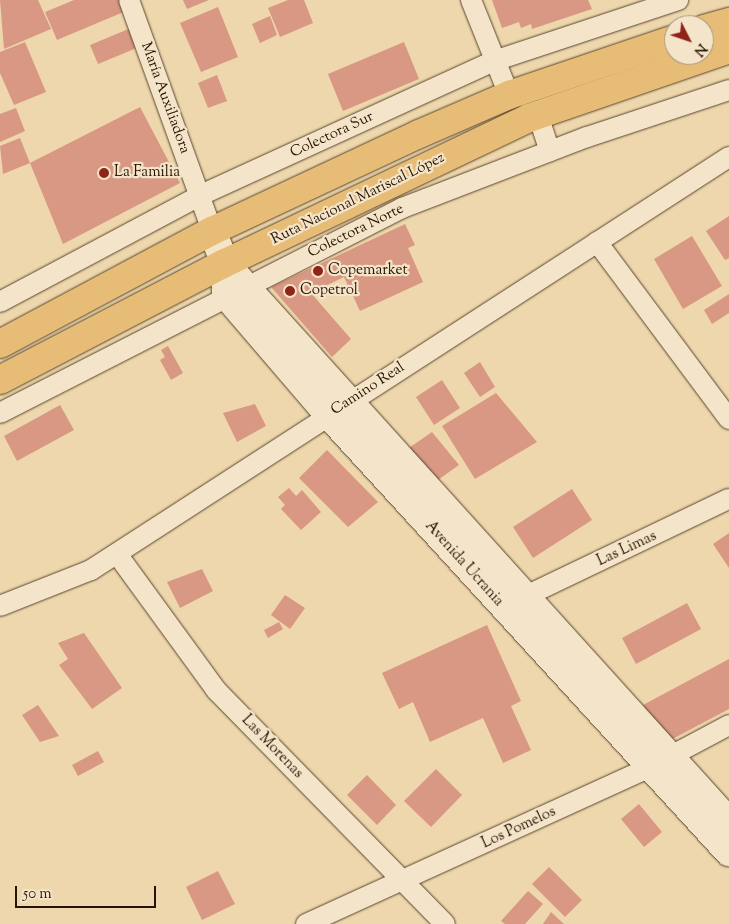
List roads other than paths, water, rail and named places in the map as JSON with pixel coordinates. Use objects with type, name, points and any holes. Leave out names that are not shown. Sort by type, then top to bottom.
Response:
[{"type":"highway","points":[[714,26],[729,22]]},
{"type":"highway","name":"Ruta Nacional Mariscal López","points":[[0,344],[212,231],[509,95],[664,42]]},
{"type":"highway","name":"Ruta Nacional Mariscal López","points":[[0,380],[225,263],[538,115],[729,49]]},
{"type":"main road","points":[[212,231],[235,290]]},
{"type":"main road","name":"Avenida Ucrania","points":[[235,290],[338,408],[659,763],[729,822]]},
{"type":"main road","name":"Avenida Ucrania","points":[[338,408],[524,597],[729,852]]},
{"type":"street","name":"María Auxiliadora","points":[[129,0],[201,195]]},
{"type":"street","points":[[471,0],[509,95]]},
{"type":"street","name":"Colectora Sur","points":[[0,302],[201,195],[494,61],[678,0]]},
{"type":"street","name":"Colectora Norte","points":[[0,413],[235,290],[402,208],[550,151],[729,90]]},
{"type":"street","points":[[538,115],[550,151]]},
{"type":"street","name":"Camino Real","points":[[0,606],[92,570],[338,408],[729,157]]},
{"type":"street","points":[[201,195],[212,231]]},
{"type":"street","points":[[597,242],[729,419]]},
{"type":"street","name":"Las Limas","points":[[524,597],[729,499]]},
{"type":"street","name":"Las Morenas","points":[[117,554],[216,690],[445,924]]},
{"type":"street","name":"Los Pomelos","points":[[306,924],[659,763],[729,725]]},
{"type":"place","name":"La Familia","points":[[104,173]]},
{"type":"place","name":"Copemarket","points":[[318,271]]},
{"type":"place","name":"Copetrol","points":[[290,291]]}]
